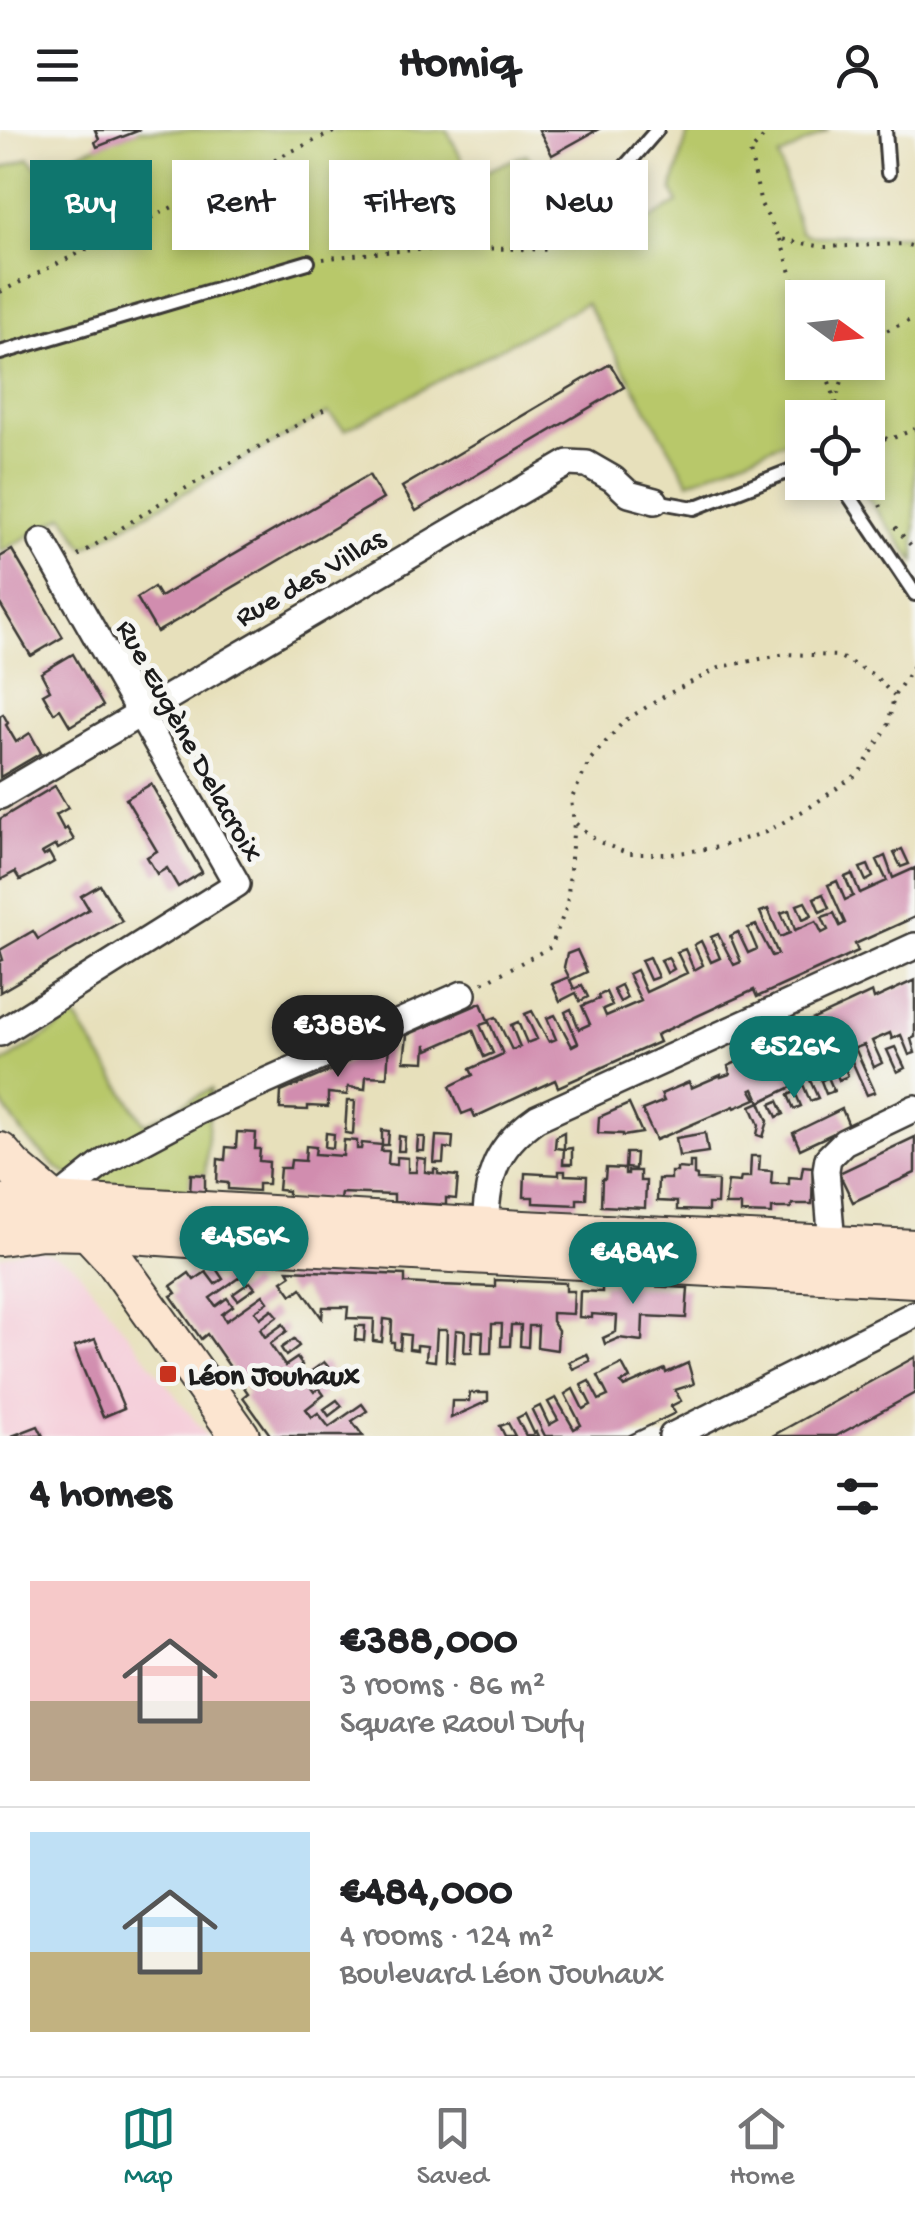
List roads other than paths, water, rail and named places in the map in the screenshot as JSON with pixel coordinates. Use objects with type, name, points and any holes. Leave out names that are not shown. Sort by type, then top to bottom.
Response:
[{"type":"main road","points":[[0,1152],[88,1231],[124,1271],[240,1436]]},
{"type":"main road","points":[[0,1204],[54,1202],[915,1278]]},
{"type":"main road","points":[[0,1236],[42,1230],[246,1242],[484,1240],[832,1244],[915,1249]]},
{"type":"street","name":"Rue des Villas","points":[[0,796],[568,463],[587,464],[630,494],[655,501]]},
{"type":"street","name":"Rue Eugène Delacroix","points":[[0,1033],[238,884],[42,542]]},
{"type":"street","points":[[484,1240],[495,1163],[507,1144],[537,1118],[915,946]]},
{"type":"street","points":[[54,1202],[108,1160],[199,1110],[456,998]]},
{"type":"street","points":[[832,1244],[828,1158],[844,1142],[915,1108]]},
{"type":"street","points":[[672,1436],[915,1314]]},
{"type":"lane","points":[[631,160],[657,130]]},
{"type":"lane","points":[[886,130],[888,173]]},
{"type":"lane","points":[[0,353],[308,262]]},
{"type":"lane","points":[[655,501],[694,508],[785,473]]},
{"type":"lane","points":[[852,500],[915,594]]},
{"type":"place","name":"Léon Jouhaux","points":[[168,1374]]}]
